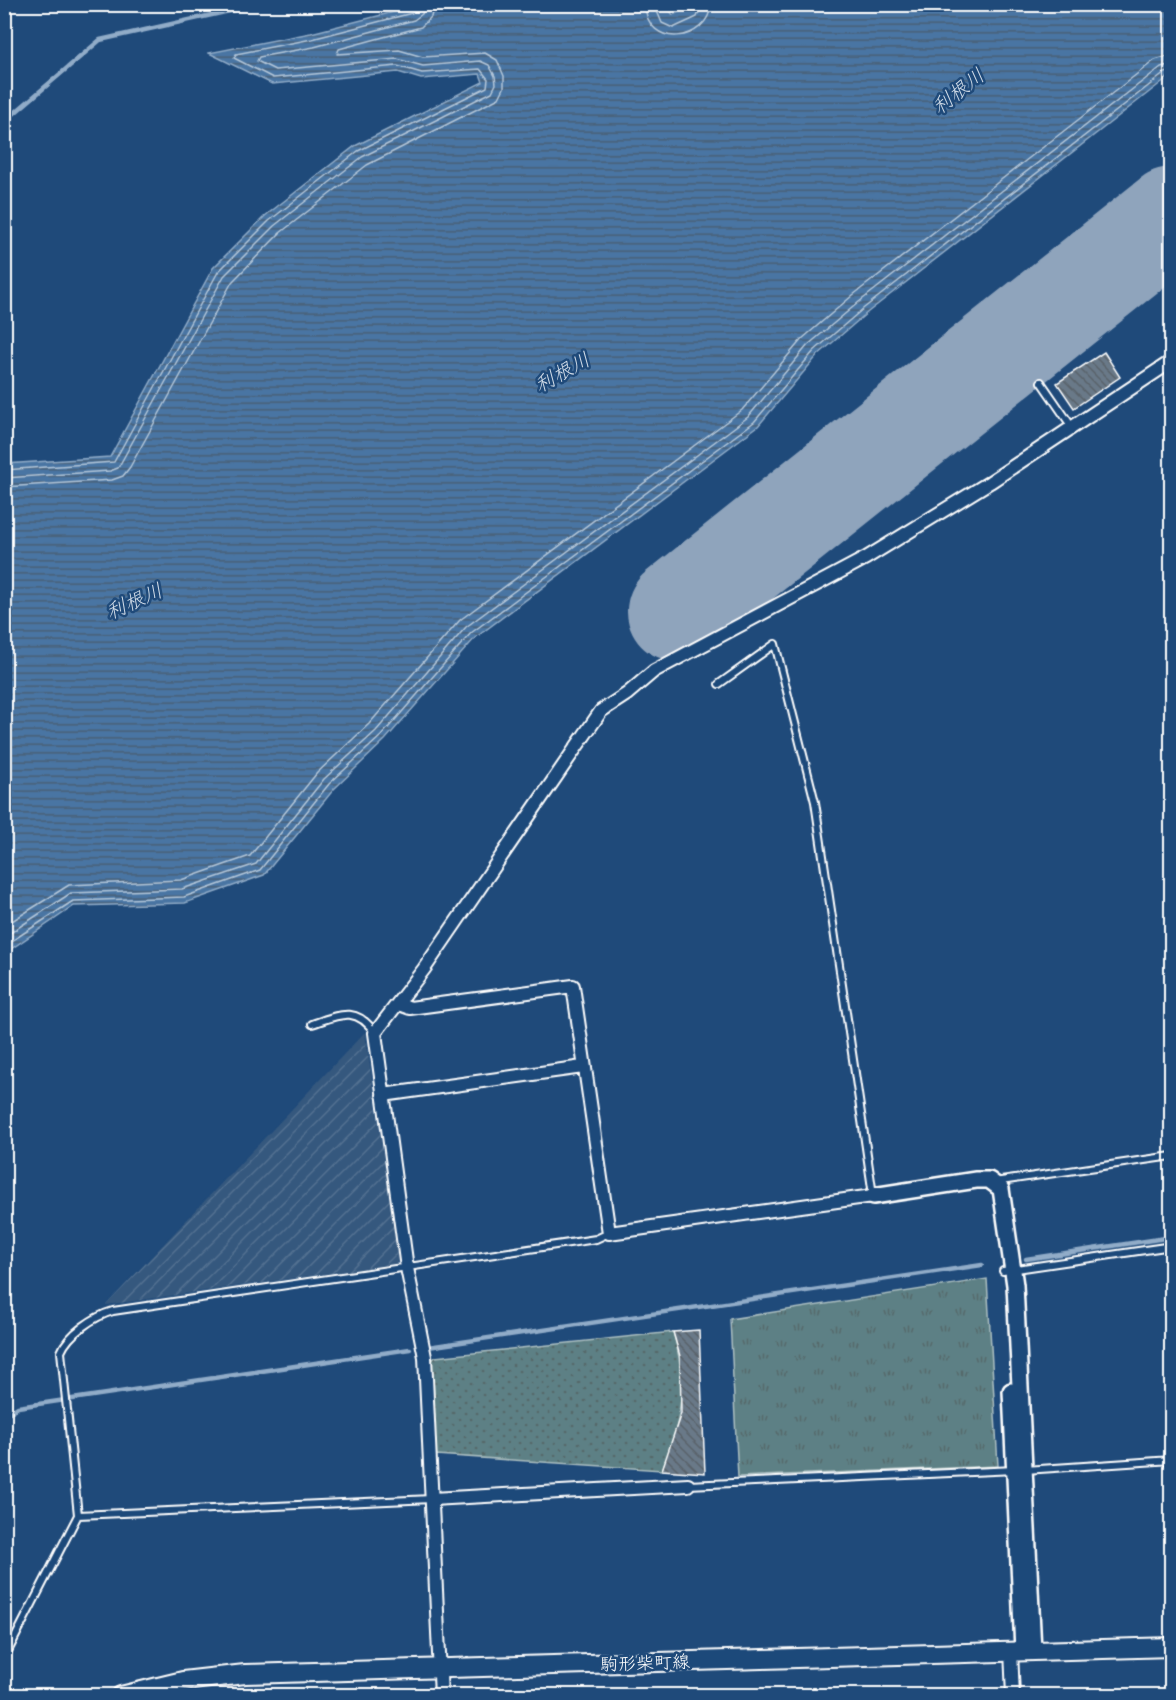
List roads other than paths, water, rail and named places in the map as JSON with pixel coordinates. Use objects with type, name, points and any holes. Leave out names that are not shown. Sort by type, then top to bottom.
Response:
[{"type":"main road","name":"駒形柴町線","points":[[121,1695],[162,1690],[245,1674],[1172,1647]]},
{"type":"street","points":[[441,1695],[425,1357],[407,1268],[375,1033],[399,1004],[601,711],[627,694],[654,671],[866,558],[990,482],[1172,361]]},
{"type":"street","points":[[399,1004],[410,1008],[573,987],[609,1233],[976,1180],[993,1182],[1001,1189],[1020,1470],[1022,1650],[1013,1695]]},
{"type":"street","points":[[382,1095],[584,1067]]},
{"type":"street","points":[[432,1499],[688,1485]]},
{"type":"lane","points":[[1041,382],[1072,427]]},
{"type":"lane","points":[[719,684],[775,644],[815,802],[873,1196]]},
{"type":"lane","points":[[312,1024],[341,1014],[354,1015],[365,1019],[375,1033]]},
{"type":"lane","points":[[993,1182],[1172,1156]]},
{"type":"lane","points":[[4,1659],[78,1515],[60,1360],[63,1344],[105,1313],[596,1239],[609,1233]]},
{"type":"lane","points":[[1008,1271],[1172,1246]]},
{"type":"lane","points":[[688,1485],[1020,1470],[1172,1460]]},
{"type":"lane","points":[[78,1515],[432,1499]]},
{"type":"water","name":"利根川","points":[[693,4],[1171,5],[1171,75],[868,312],[818,355],[758,426],[475,638],[385,740],[334,789],[264,875],[185,903],[74,906],[5,953],[5,464],[110,457],[213,268],[265,216],[355,146],[483,82],[480,74],[421,79],[398,72],[272,84],[209,53],[311,33],[421,5],[666,5],[673,15]]},
{"type":"waterway","points":[[4,122],[100,40],[261,4]]},
{"type":"waterway","points":[[1026,1259],[1172,1237]]},
{"type":"waterway","points":[[428,1347],[982,1265]]},
{"type":"waterway","points":[[4,1416],[18,1407],[410,1349]]}]
